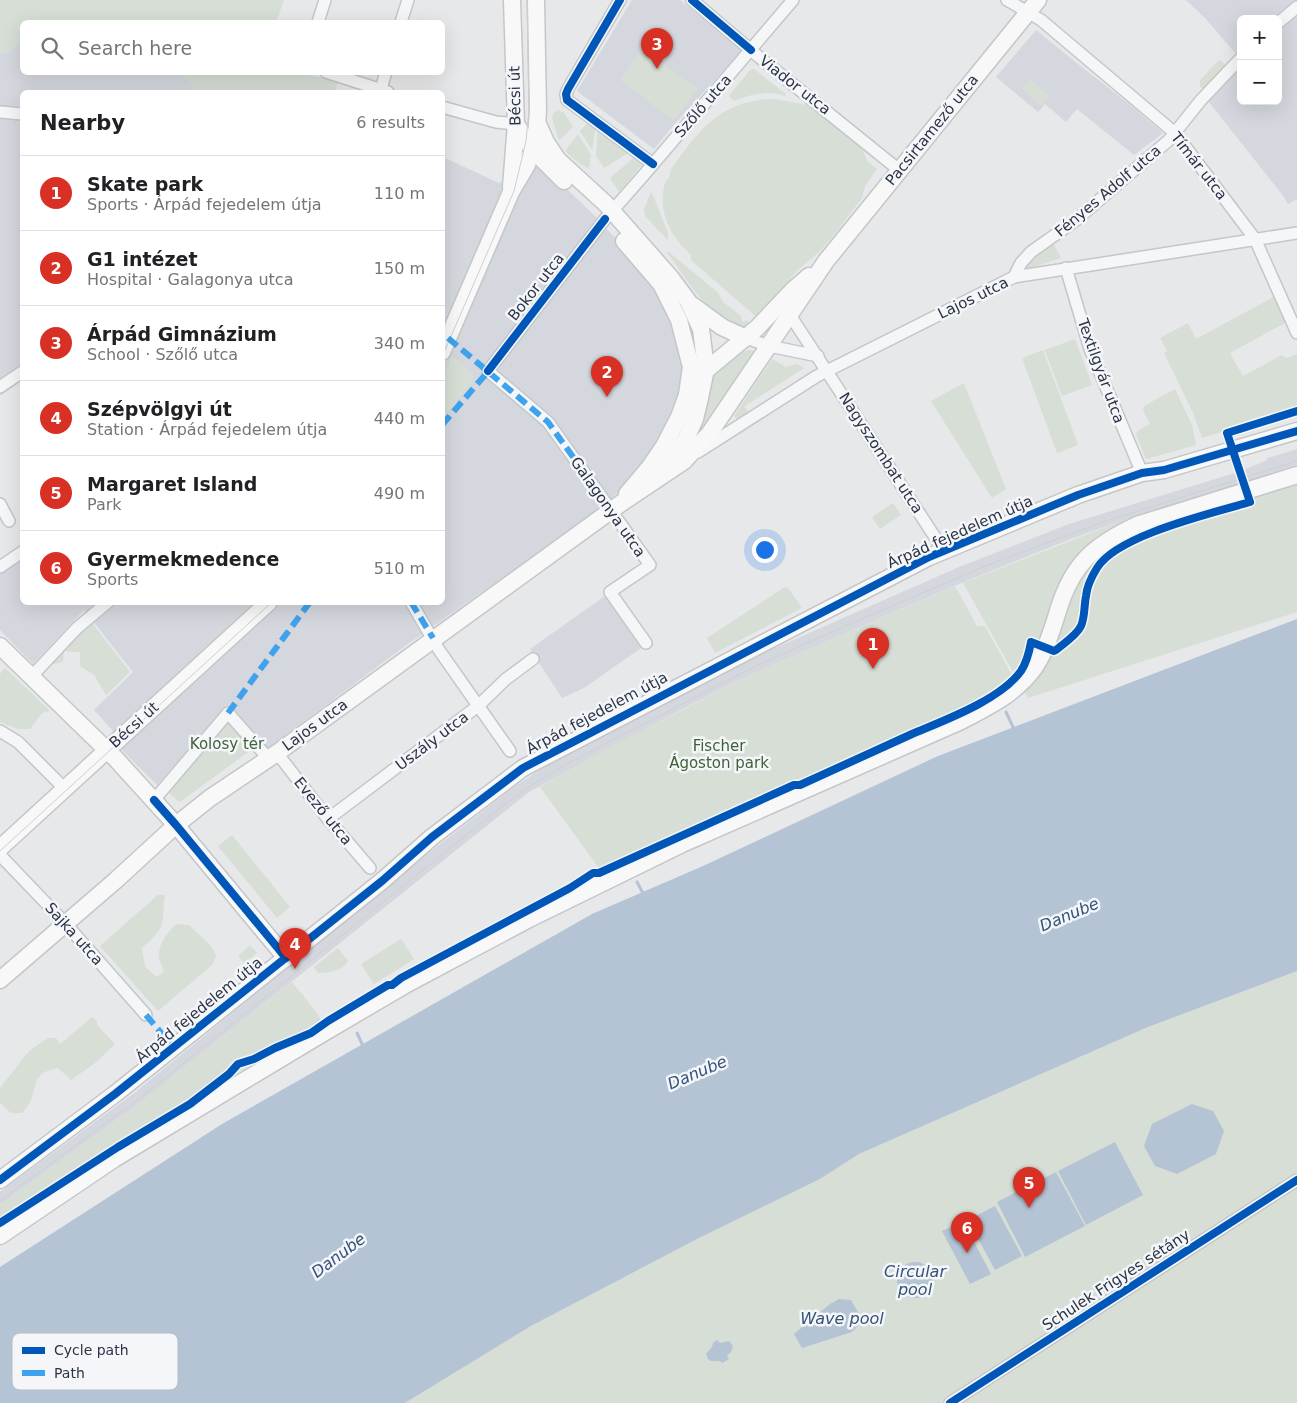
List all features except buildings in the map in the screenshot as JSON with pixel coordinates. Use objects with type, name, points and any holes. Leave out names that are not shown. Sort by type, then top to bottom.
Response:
[{"type":"main road","name":"Bécsi út","points":[[510,192],[516,124],[512,0]]},
{"type":"main road","name":"Bécsi út","points":[[445,345],[510,192],[527,165],[532,149],[538,124],[536,0]]},
{"type":"main road","name":"Pacsirtamező utca","points":[[709,434],[826,261],[1033,6]]},
{"type":"main road","points":[[516,124],[532,149],[544,162],[608,215],[661,284],[679,320],[691,367],[686,395]]},
{"type":"main road","points":[[538,124],[546,142],[558,160],[608,215],[671,278],[688,301],[708,319],[746,338]]},
{"type":"main road","points":[[527,165],[533,160],[544,162]]},
{"type":"main road","name":"Pacsirtamező utca","points":[[686,395],[706,369],[746,338],[793,290],[826,261]]},
{"type":"main road","points":[[649,485],[668,466],[686,439],[695,419],[706,369],[701,329],[688,301]]},
{"type":"main road","name":"Lajos utca","points":[[615,507],[650,468],[664,446],[679,417],[686,395]]},
{"type":"main road","name":"Árpád fejedelem útja","points":[[0,1180],[115,1094],[382,881],[432,837],[523,768],[944,551],[1037,512],[1142,472],[1164,470],[1297,431]]},
{"type":"main road","name":"Lajos utca","points":[[0,980],[115,881],[176,825],[210,798],[272,756],[615,507],[684,462],[709,434]]},
{"type":"main road","points":[[0,1236],[114,1160],[405,985],[521,923],[674,848],[959,722],[995,704],[1011,693],[1036,666],[1046,648],[1061,600],[1073,576],[1084,559],[1099,546],[1137,525],[1297,474]]},
{"type":"main road","name":"Bécsi út","points":[[0,848],[266,605]]},
{"type":"main road","points":[[0,646],[107,749],[154,800],[286,958]]},
{"type":"street","points":[[319,20],[325,0]]},
{"type":"street","points":[[402,20],[408,0]]},
{"type":"street","points":[[620,0],[568,89],[566,94],[567,100],[653,164]]},
{"type":"street","name":"Szőlő utca","points":[[608,215],[752,50],[793,0]]},
{"type":"street","name":"Tímár utca","points":[[1007,0],[1033,6],[1057,33],[1175,133],[1255,239],[1297,333]]},
{"type":"street","name":"Viador utca","points":[[695,1],[899,170]]},
{"type":"street","points":[[1282,20],[1297,7]]},
{"type":"street","name":"Fényes Adolf utca","points":[[1014,277],[1021,263],[1031,252],[1083,214],[1175,133],[1213,87],[1239,60]]},
{"type":"street","points":[[335,75],[377,90]]},
{"type":"street","points":[[383,90],[386,75]]},
{"type":"street","points":[[445,109],[496,122],[516,124]]},
{"type":"street","points":[[0,112],[20,114]]},
{"type":"street","name":"Bokor utca","points":[[488,371],[608,215]]},
{"type":"street","name":"Lajos utca","points":[[684,462],[828,371],[1014,277],[1297,233]]},
{"type":"street","name":"Textilgyár utca","points":[[1066,268],[1090,348],[1142,472]]},
{"type":"street","name":"Nagyszombat utca","points":[[790,315],[944,551]]},
{"type":"street","points":[[746,338],[769,346],[818,356]]},
{"type":"street","points":[[733,348],[750,345],[769,346]]},
{"type":"street","name":"Galagonya utca","points":[[488,371],[548,422],[615,507],[650,565],[610,592],[646,643]]},
{"type":"street","points":[[0,387],[20,373]]},
{"type":"street","points":[[0,504],[9,521]]},
{"type":"street","points":[[0,567],[18,555]]},
{"type":"street","points":[[32,676],[77,628],[104,605]]},
{"type":"street","points":[[413,605],[478,706],[510,751]]},
{"type":"street","name":"Uszály utca","points":[[328,819],[478,706],[506,679],[533,659]]},
{"type":"street","points":[[154,800],[228,713],[272,756]]},
{"type":"street","points":[[0,730],[18,742],[64,788]]},
{"type":"street","name":"Evező utca","points":[[272,756],[370,868]]},
{"type":"street","name":"Sajka utca","points":[[0,855],[65,923],[146,1015]]},
{"type":"street","name":"Schulek Frigyes sétány","points":[[950,1403],[1297,1180]]},
{"type":"shaded area","points":[[632,0],[680,0],[742,50],[654,149],[577,91]]},
{"type":"shaded area","points":[[1186,0],[1297,0],[1297,199],[1288,204],[1208,101],[1208,98],[1237,69],[1237,105],[1282,105],[1282,15],[1237,15],[1237,55],[1205,18]]},
{"type":"shaded area","points":[[1036,30],[1163,133],[1134,155],[1077,109],[1066,122],[1045,104],[1038,112],[996,77]]},
{"type":"shaded area","points":[[20,44],[20,75],[183,75],[194,88],[194,90],[20,90],[20,382],[0,396],[0,53],[7,53]]},
{"type":"shaded area","points":[[445,158],[499,183],[542,165],[598,219],[635,260],[661,292],[677,325],[688,372],[664,436],[626,485],[602,507],[401,649],[267,749],[227,705],[157,785],[120,748],[124,743],[94,710],[133,672],[84,610],[33,664],[0,630],[0,565],[20,553],[20,605],[445,605]]},
{"type":"shaded area","points":[[1297,449],[1297,465],[1124,520],[1071,539],[954,586],[750,675],[688,706],[529,792],[141,1102],[0,1205],[0,1192],[133,1094],[435,848],[515,786],[545,767],[750,659],[959,567],[1069,524],[1238,472],[1268,458]]},
{"type":"shaded area","points":[[605,596],[641,648],[584,688],[562,698],[530,649]]},
{"type":"green space","points":[[0,0],[284,0],[277,20],[20,20],[20,44],[7,53],[0,53]]},
{"type":"green space","points":[[643,48],[698,89],[674,121],[620,80]]},
{"type":"green space","points":[[1219,60],[1225,64],[1225,67],[1206,89],[1200,87],[1200,80]]},
{"type":"green space","points":[[754,69],[786,94],[785,96],[772,93],[759,94],[734,101],[729,96],[750,70]]},
{"type":"green space","points":[[183,75],[310,75],[338,82],[335,90],[194,90],[194,88]]},
{"type":"green space","points":[[1030,79],[1050,96],[1041,106],[1022,89]]},
{"type":"green space","points":[[772,99],[809,105],[821,110],[861,145],[867,161],[877,169],[865,186],[862,198],[837,231],[820,251],[798,270],[758,315],[754,315],[691,260],[691,255],[676,239],[666,221],[663,191],[666,180],[669,178],[676,162],[697,135],[715,118],[746,103]]},
{"type":"green space","points":[[559,110],[561,113],[563,111],[573,127],[560,140],[552,117],[554,112]]},
{"type":"green space","points":[[589,121],[596,126],[592,150],[580,131]]},
{"type":"green space","points":[[598,128],[630,152],[604,168],[596,156]]},
{"type":"green space","points":[[578,134],[591,155],[589,169],[565,151]]},
{"type":"green space","points":[[636,156],[644,162],[619,192],[610,178]]},
{"type":"green space","points":[[652,193],[668,233],[668,240],[645,216],[644,209]]},
{"type":"green space","points":[[1052,241],[1061,258],[1024,270],[1024,265]]},
{"type":"green space","points":[[666,251],[718,293],[723,302],[741,316],[741,320],[744,322],[747,320],[749,324],[740,328],[717,314],[698,295]]},
{"type":"green space","points":[[1275,296],[1285,323],[1230,353],[1243,376],[1282,355],[1287,358],[1297,354],[1297,409],[1202,438],[1193,413],[1164,353],[1167,351],[1160,338],[1188,323],[1196,339]]},
{"type":"green space","points":[[1075,339],[1092,385],[1062,396],[1045,350]]},
{"type":"green space","points":[[749,350],[753,351],[753,353],[702,430],[700,427],[714,372],[738,353]]},
{"type":"green space","points":[[1043,350],[1078,445],[1057,453],[1022,358]]},
{"type":"green space","points":[[452,356],[474,374],[470,385],[447,413],[445,411],[445,374]]},
{"type":"green space","points":[[772,359],[786,367],[797,364],[804,368],[745,406],[748,412],[737,419],[734,416]]},
{"type":"green space","points":[[964,383],[1006,489],[992,498],[931,401]]},
{"type":"green space","points":[[1175,389],[1192,425],[1196,445],[1146,459],[1136,434],[1139,430],[1150,424],[1143,410],[1144,406]]},
{"type":"green space","points":[[1297,480],[1297,612],[1028,698],[963,583],[1124,520],[1133,536],[1158,525]]},
{"type":"green space","points":[[893,503],[901,515],[880,529],[872,517]]},
{"type":"green space","name":"Fischer Ágoston park","points":[[955,586],[977,626],[985,626],[1013,677],[998,692],[601,871],[540,787],[591,757],[750,675]]},
{"type":"green space","points":[[785,587],[788,588],[802,608],[715,653],[707,638]]},
{"type":"green space","points":[[92,623],[130,672],[106,695],[94,675],[80,666],[80,652],[64,651],[63,662],[45,666],[82,627]]},
{"type":"green space","points":[[5,668],[50,711],[42,713],[30,729],[18,729],[0,722],[0,674]]},
{"type":"green space","name":"Kolosy tér","points":[[225,719],[231,720],[255,747],[180,802],[165,790]]},
{"type":"green space","points":[[232,835],[290,907],[277,918],[218,846]]},
{"type":"green space","points":[[158,895],[165,895],[163,920],[157,933],[142,948],[145,967],[157,977],[164,971],[159,959],[161,944],[177,924],[189,925],[210,945],[216,955],[213,964],[158,1011],[100,946]]},
{"type":"green space","points":[[401,939],[414,959],[374,984],[361,964]]},
{"type":"green space","points":[[250,945],[257,953],[244,963],[238,956]]},
{"type":"green space","points":[[338,948],[348,961],[335,971],[318,973],[314,967]]},
{"type":"green space","points":[[1297,971],[1297,1403],[405,1403],[531,1326],[701,1237],[820,1179],[859,1154],[1148,1027]]},
{"type":"green space","points":[[292,982],[312,1006],[322,1022],[161,1119],[0,1222],[0,1205],[141,1102]]},
{"type":"green space","points":[[92,1017],[115,1044],[95,1063],[71,1080],[58,1068],[45,1072],[38,1078],[30,1102],[22,1113],[11,1113],[0,1103],[0,1088],[29,1051],[48,1038],[56,1038],[60,1044]]},
{"type":"water","name":"Danube","points":[[1297,619],[1297,971],[1148,1027],[859,1154],[820,1179],[701,1237],[531,1326],[405,1403],[0,1403],[0,1267],[222,1124],[592,914],[703,866],[938,756]]},
{"type":"water","points":[[1192,1104],[1213,1111],[1224,1131],[1216,1154],[1177,1174],[1155,1166],[1144,1146],[1152,1124]]},
{"type":"water","points":[[1115,1142],[1143,1195],[1086,1225],[1058,1171]]},
{"type":"water","points":[[1056,1172],[1085,1226],[1025,1257],[997,1202]]},
{"type":"water","points":[[995,1206],[1022,1256],[995,1270],[968,1220]]},
{"type":"water","points":[[963,1221],[991,1274],[970,1284],[942,1231]]},
{"type":"water","name":"Circular pool","points":[[915,1262],[928,1267],[933,1280],[928,1293],[915,1298],[902,1293],[897,1280],[902,1267]]},
{"type":"water","name":"Wave pool","points":[[839,1299],[851,1300],[859,1314],[860,1324],[852,1332],[802,1348],[794,1334],[830,1304]]},
{"type":"water","points":[[717,1340],[720,1343],[729,1341],[733,1346],[727,1356],[729,1359],[722,1363],[720,1361],[711,1361],[706,1354]]},
{"type":"waterway","points":[[1006,712],[1013,727]]},
{"type":"waterway","points":[[637,882],[644,895]]},
{"type":"waterway","points":[[357,1033],[363,1046]]},
{"type":"tram line","points":[[445,350],[514,191],[526,141],[529,111],[527,0]]},
{"type":"tram line","points":[[0,1201],[138,1100],[500,808],[536,782],[565,765],[756,666],[988,565],[1103,522],[1297,461]]},
{"type":"tram line","points":[[0,851],[269,605]]},
{"type":"marked path","points":[[448,338],[548,422],[611,510]]},
{"type":"marked path","points":[[445,422],[491,368]]},
{"type":"marked path","points":[[228,713],[308,605]]},
{"type":"marked path","points":[[413,605],[433,638]]},
{"type":"marked path","points":[[146,1015],[174,1048]]},
{"type":"cycle path","points":[[620,0],[568,89],[566,94],[567,100],[653,164]]},
{"type":"cycle path","points":[[692,0],[751,50]]},
{"type":"cycle path","points":[[488,371],[605,219]]},
{"type":"cycle path","points":[[0,1223],[118,1147],[190,1104],[229,1074],[238,1064],[254,1059],[311,1033],[388,985],[392,985],[401,978],[570,888],[593,873],[599,873],[794,785],[800,785],[955,716],[986,700],[1000,691],[1021,671],[1028,657],[1031,642],[1054,651],[1076,633],[1082,623],[1090,581],[1097,568],[1108,556],[1124,545],[1167,527],[1250,502],[1227,433],[1297,411]]},
{"type":"cycle path","points":[[0,1180],[115,1094],[382,881],[432,837],[523,768],[929,557],[1078,495],[1142,473],[1164,470],[1297,431]]},
{"type":"cycle path","points":[[154,800],[286,958]]},
{"type":"cycle path","points":[[950,1403],[1297,1180]]},
{"type":"place","name":"Árpád Gimnázium","points":[[657,69]]},
{"type":"place","name":"G1 intézet","points":[[607,397]]},
{"type":"place","name":"Skate park","points":[[873,669]]},
{"type":"place","name":"Szépvölgyi út","points":[[295,969]]},
{"type":"place","name":"Margaret Island","points":[[1029,1208]]},
{"type":"place","name":"Gyermekmedence","points":[[967,1253]]}]
